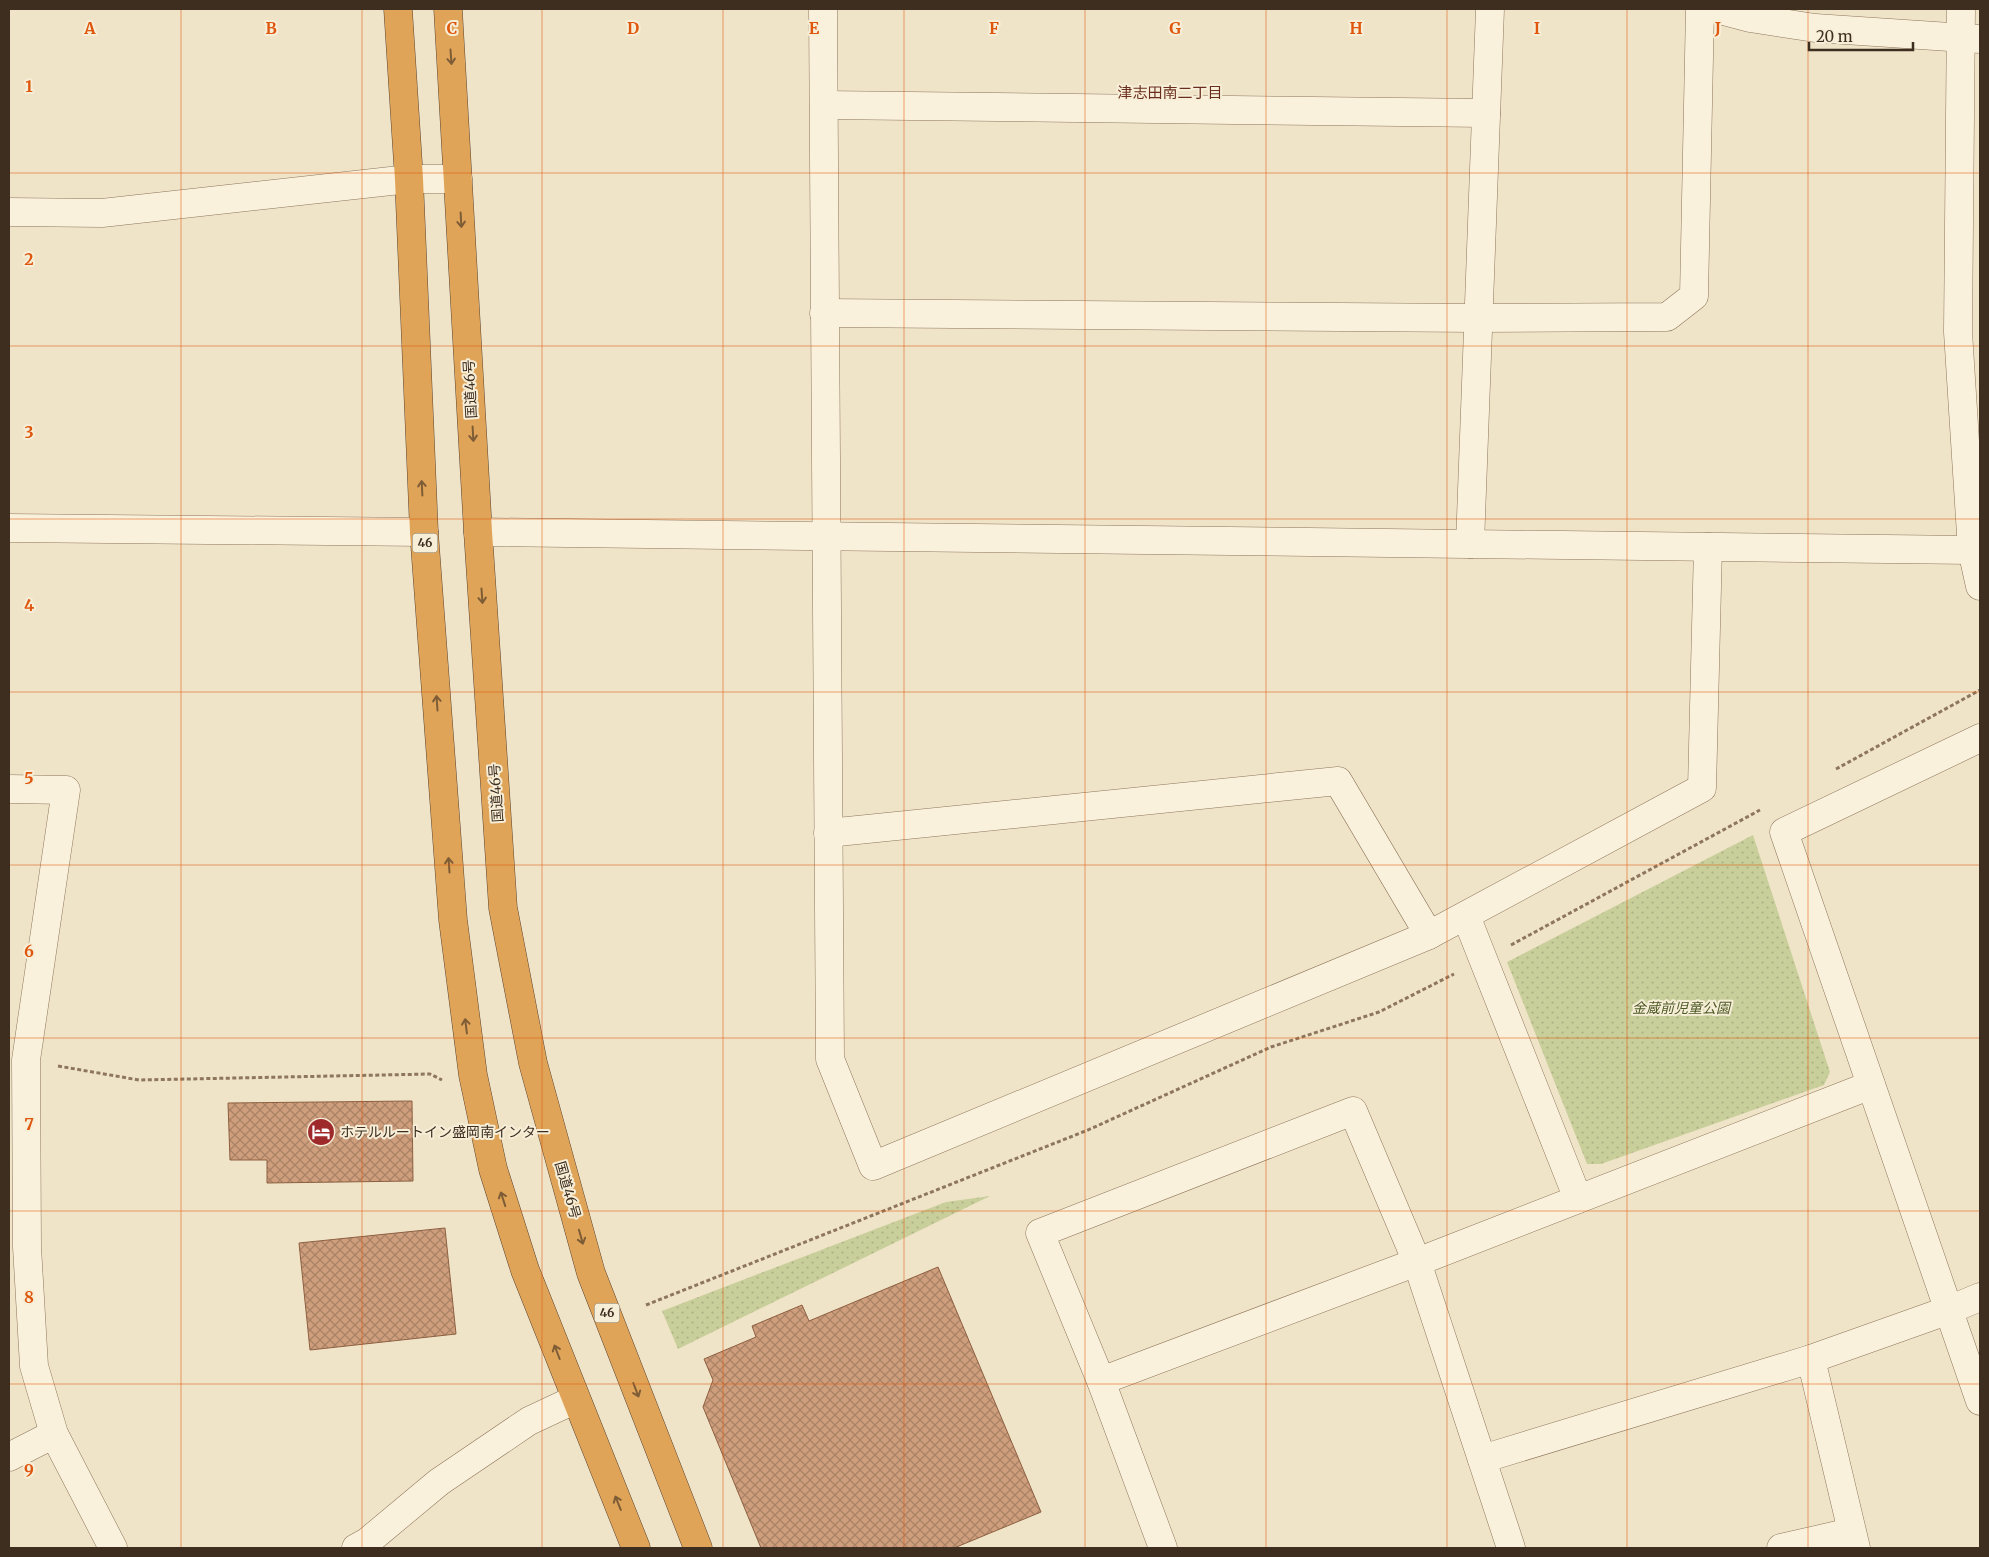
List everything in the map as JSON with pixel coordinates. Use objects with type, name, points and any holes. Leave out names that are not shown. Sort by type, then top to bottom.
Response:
[{"type":"highway","name":"46","points":[[398,9],[409,179],[424,532],[453,920],[473,1075],[493,1169],[525,1270],[636,1548]]},
{"type":"highway","name":"国道46号","points":[[448,9],[478,532],[503,908],[533,1063],[592,1273],[698,1548]]},
{"type":"street","points":[[823,9],[830,1059],[873,1166],[1429,935],[1702,788],[1708,547]]},
{"type":"street","points":[[1470,544],[1490,9]]},
{"type":"street","points":[[824,313],[1667,318],[1694,296],[1700,9]]},
{"type":"street","points":[[1716,9],[1750,18],[1815,28],[1970,39]]},
{"type":"street","points":[[1961,9],[1970,39],[1958,332],[1972,550],[1980,586]]},
{"type":"street","points":[[824,106],[1486,114]]},
{"type":"street","points":[[9,212],[102,213],[409,179],[458,178]]},
{"type":"street","points":[[9,528],[424,532]]},
{"type":"street","points":[[478,532],[1972,550]]},
{"type":"street","points":[[1980,738],[1784,832],[1980,1401]]},
{"type":"street","points":[[828,833],[1338,781],[1429,935]]},
{"type":"street","points":[[9,789],[66,790],[17,1059],[18,1245],[34,1366],[54,1434],[113,1548]]},
{"type":"street","points":[[1466,916],[1578,1199]]},
{"type":"street","points":[[1101,1381],[1417,1262],[1871,1084]]},
{"type":"street","points":[[1163,1548],[1101,1381],[1040,1233],[1353,1111],[1417,1262],[1511,1548]]},
{"type":"street","points":[[1482,1459],[1812,1359],[1980,1297]]},
{"type":"street","points":[[1781,1548],[1853,1540],[1812,1359]]},
{"type":"street","points":[[356,1548],[367,1542],[439,1482],[529,1421],[576,1400]]},
{"type":"street","points":[[9,1457],[54,1434]]},
{"type":"path","points":[[17,1059],[138,1080],[430,1074],[444,1082]]},
{"type":"green space","name":"金蔵前児童公園","points":[[1753,835],[1830,1072],[1824,1085],[1601,1164],[1587,1164],[1507,962]]},
{"type":"green space","points":[[990,1196],[678,1349],[662,1311],[946,1202]]},
{"type":"building","name":"ホテルルートイン盛岡南インター","points":[[412,1101],[413,1181],[267,1183],[267,1160],[230,1160],[228,1103]]},
{"type":"building","points":[[445,1228],[456,1334],[310,1350],[299,1243]]},
{"type":"building","points":[[938,1267],[1041,1512],[954,1548],[761,1548],[703,1407],[713,1380],[704,1359],[756,1337],[752,1326],[802,1305],[809,1321]]},
{"type":"place","name":"ホテルルートイン盛岡南インター","points":[[321,1132]]},
{"type":"district","name":"津志田南二丁目","points":[[1170,93]]}]
